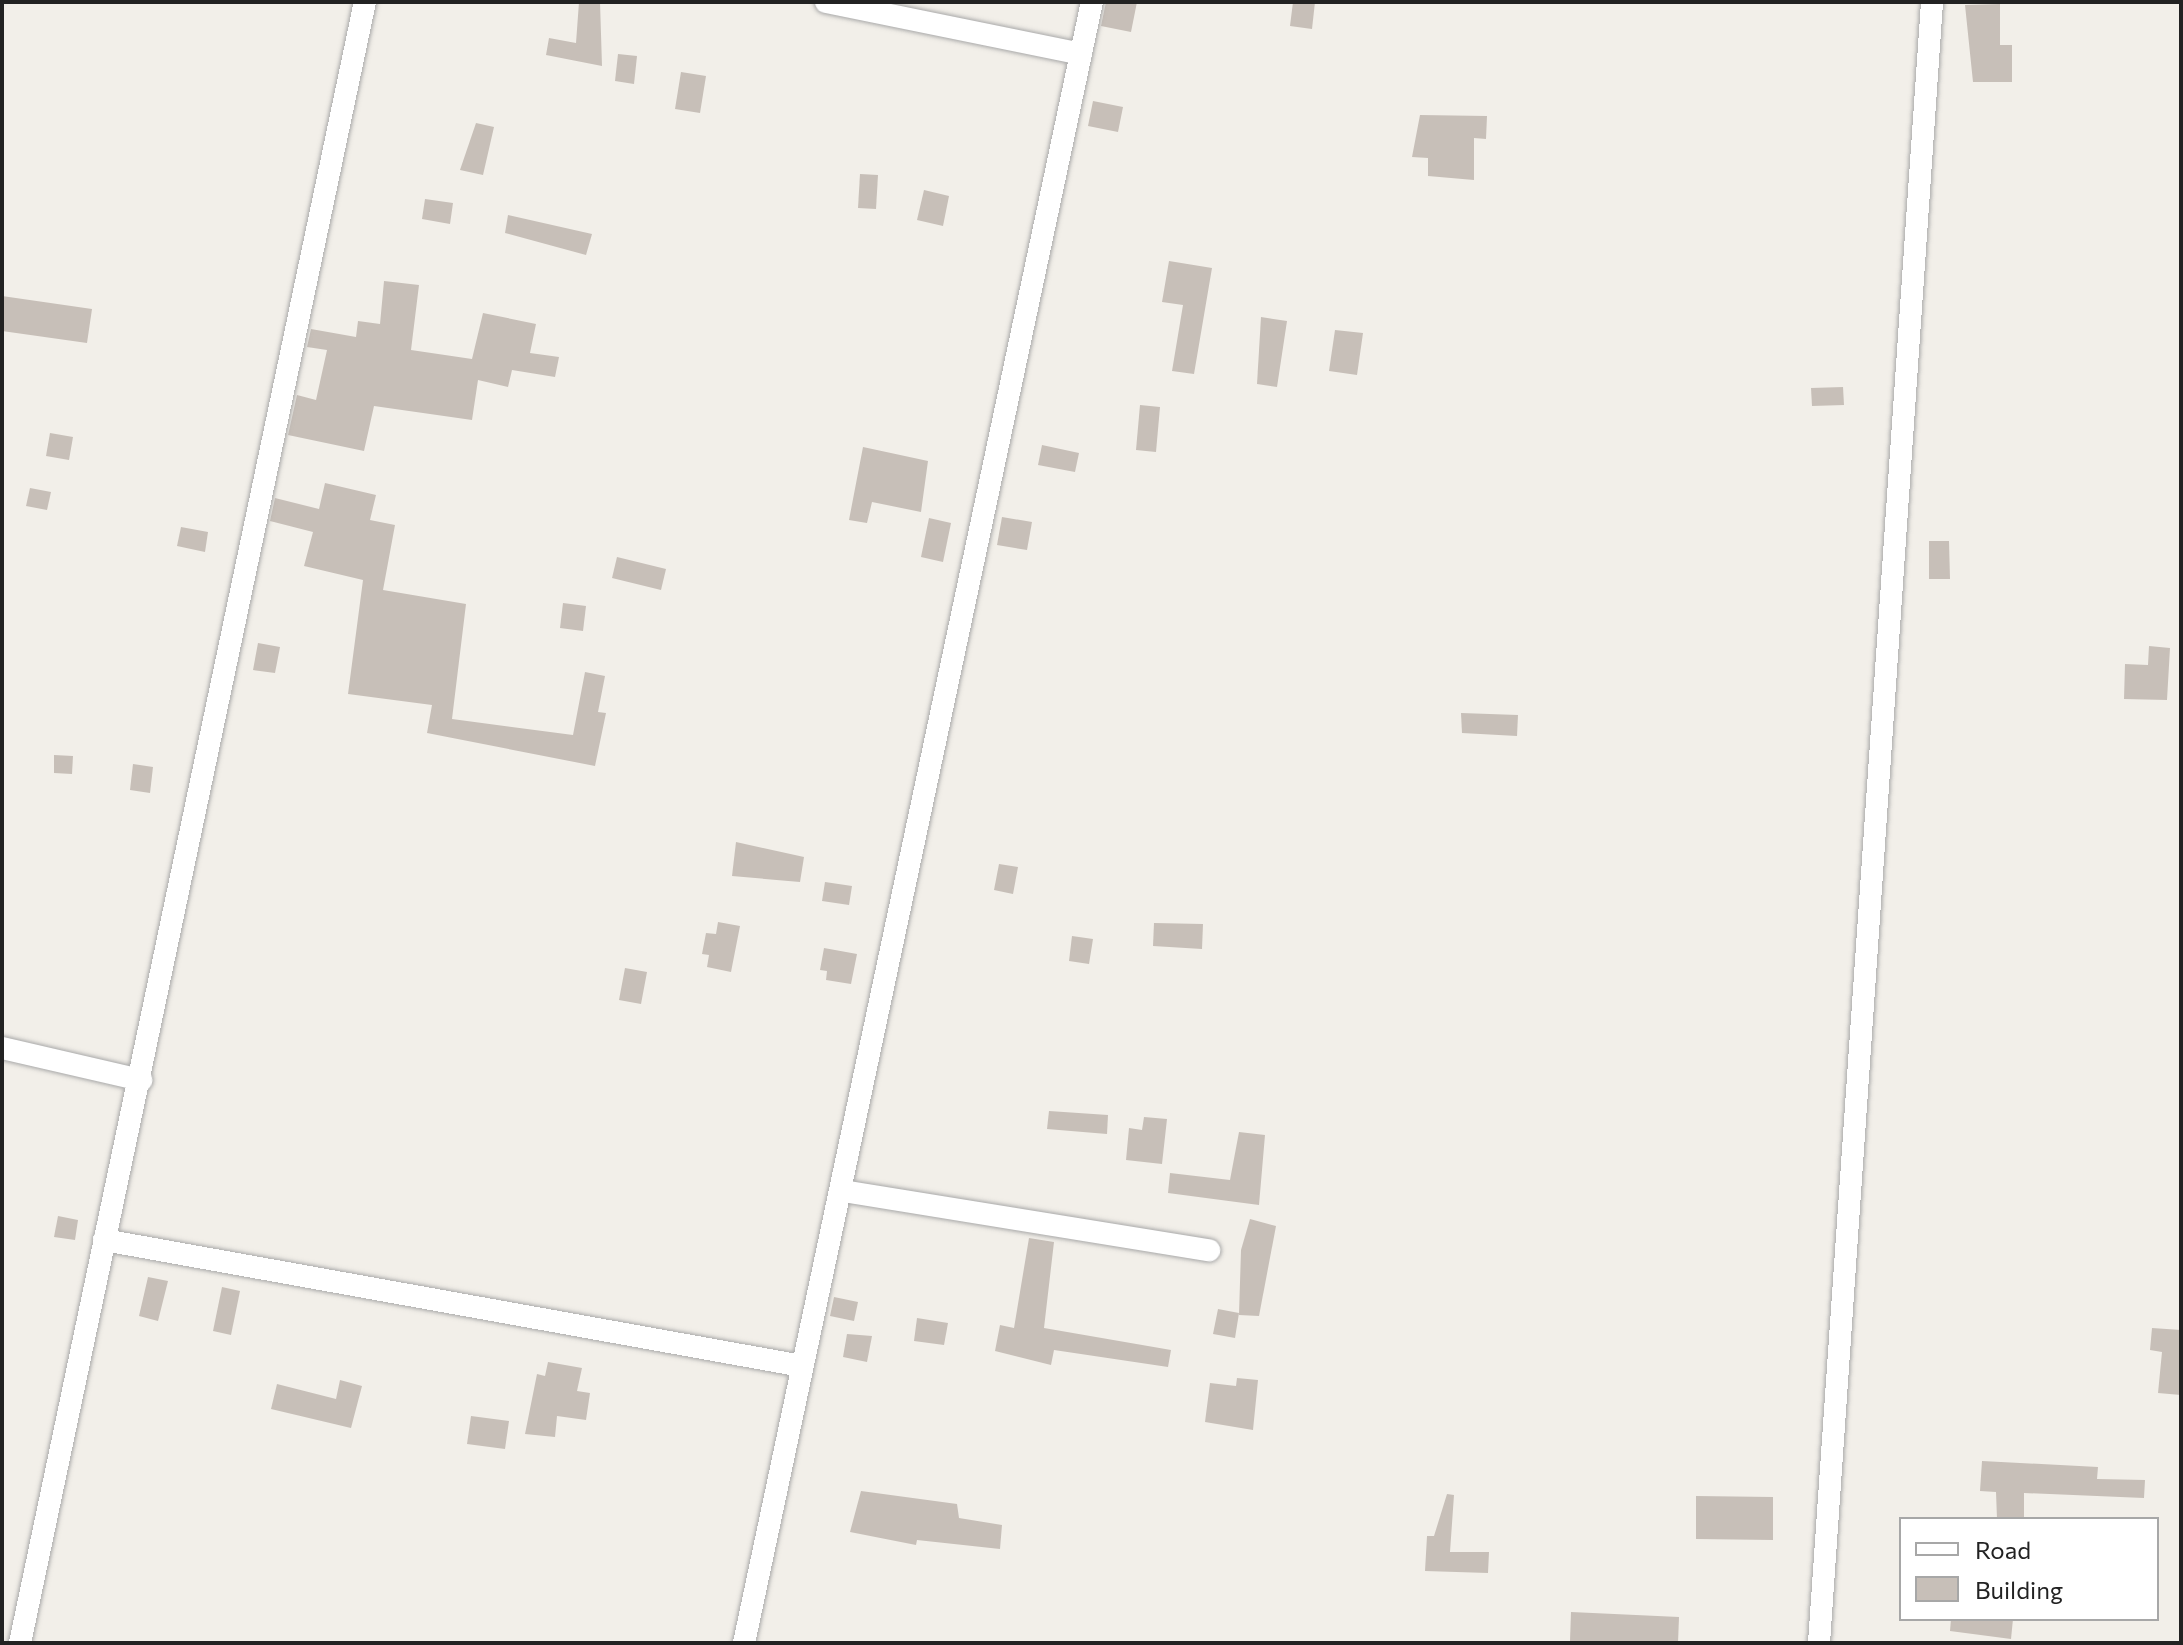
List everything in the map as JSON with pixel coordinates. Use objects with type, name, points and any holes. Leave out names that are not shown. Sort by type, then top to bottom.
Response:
[{"type":"street","points":[[20,1643],[104,1240],[141,1080],[365,2]]},
{"type":"street","points":[[826,2],[1081,54]]},
{"type":"street","points":[[744,1643],[802,1366],[843,1191],[1092,2]]},
{"type":"street","points":[[1819,1643],[1932,2]]},
{"type":"street","points":[[2,1048],[141,1080]]},
{"type":"street","points":[[843,1191],[1209,1250]]},
{"type":"street","points":[[104,1240],[802,1366]]},
{"type":"building","points":[[579,2],[600,2],[602,66],[546,55],[549,38],[576,43]]},
{"type":"building","points":[[1106,2],[1137,2],[1131,32],[1101,26]]},
{"type":"building","points":[[1293,2],[1315,2],[1312,29],[1290,26]]},
{"type":"building","points":[[2000,4],[2000,45],[2012,45],[2012,82],[1973,82],[1965,5]]},
{"type":"building","points":[[618,54],[637,56],[634,84],[615,81]]},
{"type":"building","points":[[681,72],[706,76],[700,113],[675,109]]},
{"type":"building","points":[[1093,101],[1123,107],[1118,132],[1088,126]]},
{"type":"building","points":[[1420,115],[1487,116],[1486,139],[1474,138],[1474,180],[1428,176],[1428,158],[1412,157]]},
{"type":"building","points":[[476,123],[494,127],[483,175],[460,170]]},
{"type":"building","points":[[860,174],[878,175],[876,209],[858,208]]},
{"type":"building","points":[[924,190],[949,196],[943,226],[917,220]]},
{"type":"building","points":[[425,199],[453,203],[450,224],[422,219]]},
{"type":"building","points":[[508,215],[592,234],[586,255],[505,233]]},
{"type":"building","points":[[1169,261],[1212,268],[1194,374],[1172,371],[1183,305],[1162,302]]},
{"type":"building","points":[[384,281],[419,285],[411,350],[472,359],[483,313],[536,324],[530,353],[559,357],[555,377],[512,370],[508,387],[478,380],[472,420],[374,406],[364,451],[288,435],[297,395],[316,400],[327,350],[307,347],[311,329],[356,337],[358,321],[380,324]]},
{"type":"building","points":[[2,296],[92,309],[87,343],[2,331]]},
{"type":"building","points":[[1261,317],[1287,321],[1277,387],[1257,384]]},
{"type":"building","points":[[1335,330],[1363,333],[1357,375],[1329,371]]},
{"type":"building","points":[[1843,387],[1844,405],[1812,406],[1811,388]]},
{"type":"building","points":[[1140,405],[1160,407],[1156,452],[1136,450]]},
{"type":"building","points":[[50,433],[73,437],[69,460],[46,456]]},
{"type":"building","points":[[1042,445],[1079,453],[1075,472],[1038,465]]},
{"type":"building","points":[[863,447],[928,461],[921,512],[872,502],[867,523],[849,520]]},
{"type":"building","points":[[325,483],[376,495],[370,520],[395,525],[383,590],[466,604],[452,719],[573,735],[585,672],[605,676],[598,712],[606,713],[595,766],[427,733],[432,705],[348,694],[363,580],[304,566],[313,532],[270,521],[275,498],[319,509]]},
{"type":"building","points":[[30,488],[51,492],[47,510],[26,506]]},
{"type":"building","points":[[1002,517],[1032,522],[1027,550],[997,545]]},
{"type":"building","points":[[929,518],[951,523],[943,562],[921,557]]},
{"type":"building","points":[[181,527],[208,532],[205,552],[177,546]]},
{"type":"building","points":[[1929,541],[1949,541],[1950,579],[1929,579]]},
{"type":"building","points":[[617,557],[666,569],[661,590],[612,578]]},
{"type":"building","points":[[563,603],[586,606],[583,631],[560,628]]},
{"type":"building","points":[[258,643],[280,647],[275,673],[253,670]]},
{"type":"building","points":[[2149,646],[2170,648],[2167,700],[2124,699],[2125,664],[2148,665]]},
{"type":"building","points":[[1461,713],[1518,715],[1517,736],[1462,733]]},
{"type":"building","points":[[54,755],[73,756],[72,774],[54,773]]},
{"type":"building","points":[[133,764],[153,767],[150,793],[130,790]]},
{"type":"building","points":[[736,842],[804,857],[800,882],[732,876]]},
{"type":"building","points":[[999,864],[1018,867],[1013,894],[994,890]]},
{"type":"building","points":[[825,882],[852,886],[849,905],[822,901]]},
{"type":"building","points":[[718,922],[740,926],[731,972],[707,967],[709,955],[702,954],[706,933],[716,934]]},
{"type":"building","points":[[1154,923],[1203,924],[1202,949],[1153,946]]},
{"type":"building","points":[[1072,936],[1093,939],[1089,964],[1069,961]]},
{"type":"building","points":[[824,948],[857,954],[851,984],[826,980],[827,971],[820,970]]},
{"type":"building","points":[[625,968],[647,972],[641,1004],[619,1000]]},
{"type":"building","points":[[1049,1111],[1108,1115],[1107,1134],[1047,1129]]},
{"type":"building","points":[[1144,1117],[1167,1119],[1162,1164],[1126,1160],[1129,1128],[1142,1130]]},
{"type":"building","points":[[1239,1132],[1265,1135],[1259,1205],[1168,1193],[1170,1173],[1230,1180]]},
{"type":"building","points":[[58,1216],[78,1220],[75,1240],[54,1237]]},
{"type":"building","points":[[1250,1219],[1276,1226],[1259,1316],[1239,1315],[1241,1250]]},
{"type":"building","points":[[1029,1238],[1054,1242],[1044,1328],[1171,1350],[1168,1367],[1054,1350],[1051,1365],[995,1351],[1000,1325],[1014,1328]]},
{"type":"building","points":[[148,1277],[168,1281],[158,1321],[139,1316]]},
{"type":"building","points":[[222,1287],[240,1291],[231,1335],[213,1331]]},
{"type":"building","points":[[834,1297],[858,1302],[854,1321],[830,1316]]},
{"type":"building","points":[[1218,1309],[1239,1313],[1235,1338],[1213,1334]]},
{"type":"building","points":[[917,1318],[948,1323],[944,1345],[914,1341]]},
{"type":"building","points":[[2152,1328],[2181,1330],[2181,1395],[2158,1393],[2162,1352],[2150,1350]]},
{"type":"building","points":[[847,1334],[872,1336],[867,1362],[843,1357]]},
{"type":"building","points":[[548,1362],[582,1368],[577,1391],[590,1393],[586,1420],[557,1416],[555,1437],[525,1434],[537,1374],[545,1376]]},
{"type":"building","points":[[1237,1378],[1258,1380],[1253,1430],[1205,1422],[1210,1383],[1236,1386]]},
{"type":"building","points":[[340,1380],[362,1386],[351,1428],[271,1409],[277,1384],[336,1399]]},
{"type":"building","points":[[471,1416],[509,1421],[505,1449],[467,1444]]},
{"type":"building","points":[[1982,1461],[2098,1467],[2097,1479],[2145,1480],[2144,1498],[2024,1493],[2024,1517],[1997,1517],[1996,1492],[1980,1491]]},
{"type":"building","points":[[861,1491],[957,1504],[959,1518],[1002,1525],[1000,1549],[917,1540],[916,1545],[850,1532]]},
{"type":"building","points":[[1447,1494],[1454,1495],[1450,1552],[1489,1552],[1488,1573],[1425,1571],[1427,1536],[1434,1536]]},
{"type":"building","points":[[1696,1496],[1773,1497],[1773,1540],[1696,1539]]},
{"type":"building","points":[[1571,1612],[1679,1617],[1678,1643],[1570,1641]]},
{"type":"building","points":[[1951,1621],[2013,1621],[2011,1639],[1950,1631]]}]
